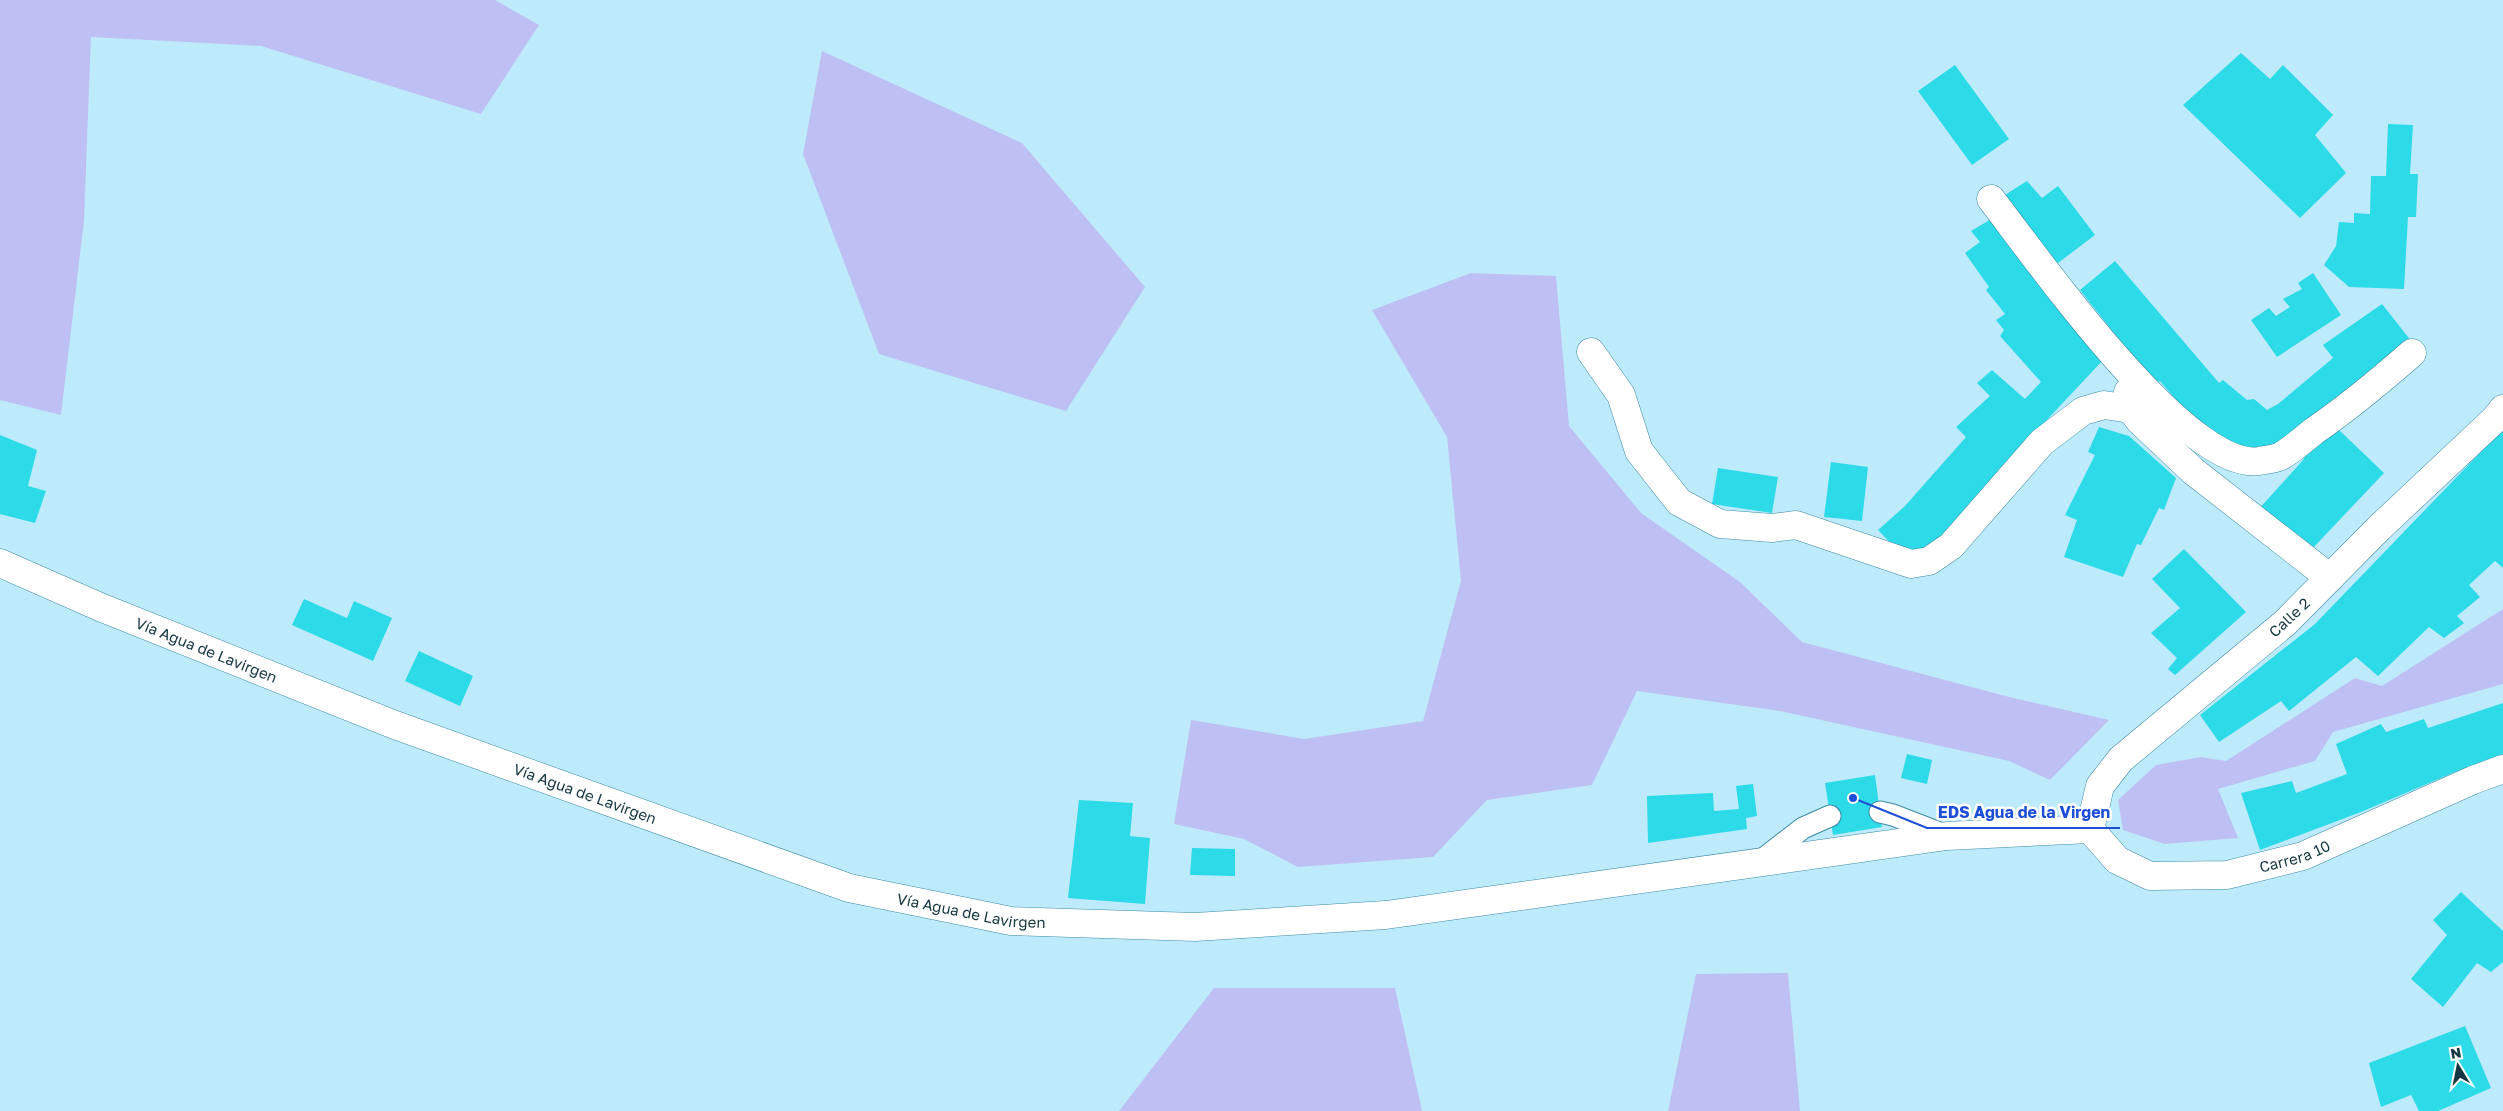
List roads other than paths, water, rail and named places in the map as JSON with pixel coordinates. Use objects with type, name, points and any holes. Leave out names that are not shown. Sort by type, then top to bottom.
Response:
[{"type":"street","points":[[1991,199],[2122,364],[2163,408],[2204,441],[2232,456],[2256,462],[2280,456],[2365,395],[2412,353]]},
{"type":"street","points":[[1591,352],[1621,396],[1639,450],[1680,502],[1720,524],[1772,528],[1796,525],[1911,564],[1929,561],[1951,546],[2042,442],[2083,411],[2104,405],[2131,409]]},
{"type":"street","points":[[2122,364],[2131,409],[2139,420],[2193,471],[2330,578]]},
{"type":"street","name":"Calle 2","points":[[2090,829],[2100,786],[2120,759],[2285,623],[2495,419],[2503,409]]},
{"type":"street","name":"Vía Agua de Lavirgen","points":[[0,563],[110,611],[395,725],[849,888],[1011,921],[1195,927],[1386,915],[1947,836],[2090,829]]},
{"type":"street","name":"Carrera 10","points":[[2090,829],[2117,860],[2150,876],[2227,875],[2303,856],[2473,780],[2503,770]]},
{"type":"lane","points":[[1880,812],[1894,815],[1947,836]]},
{"type":"lane","points":[[1758,863],[1803,828],[1830,816]]},
{"type":"place","name":"EDS Agua de la Virgen","points":[[1853,798]]}]
